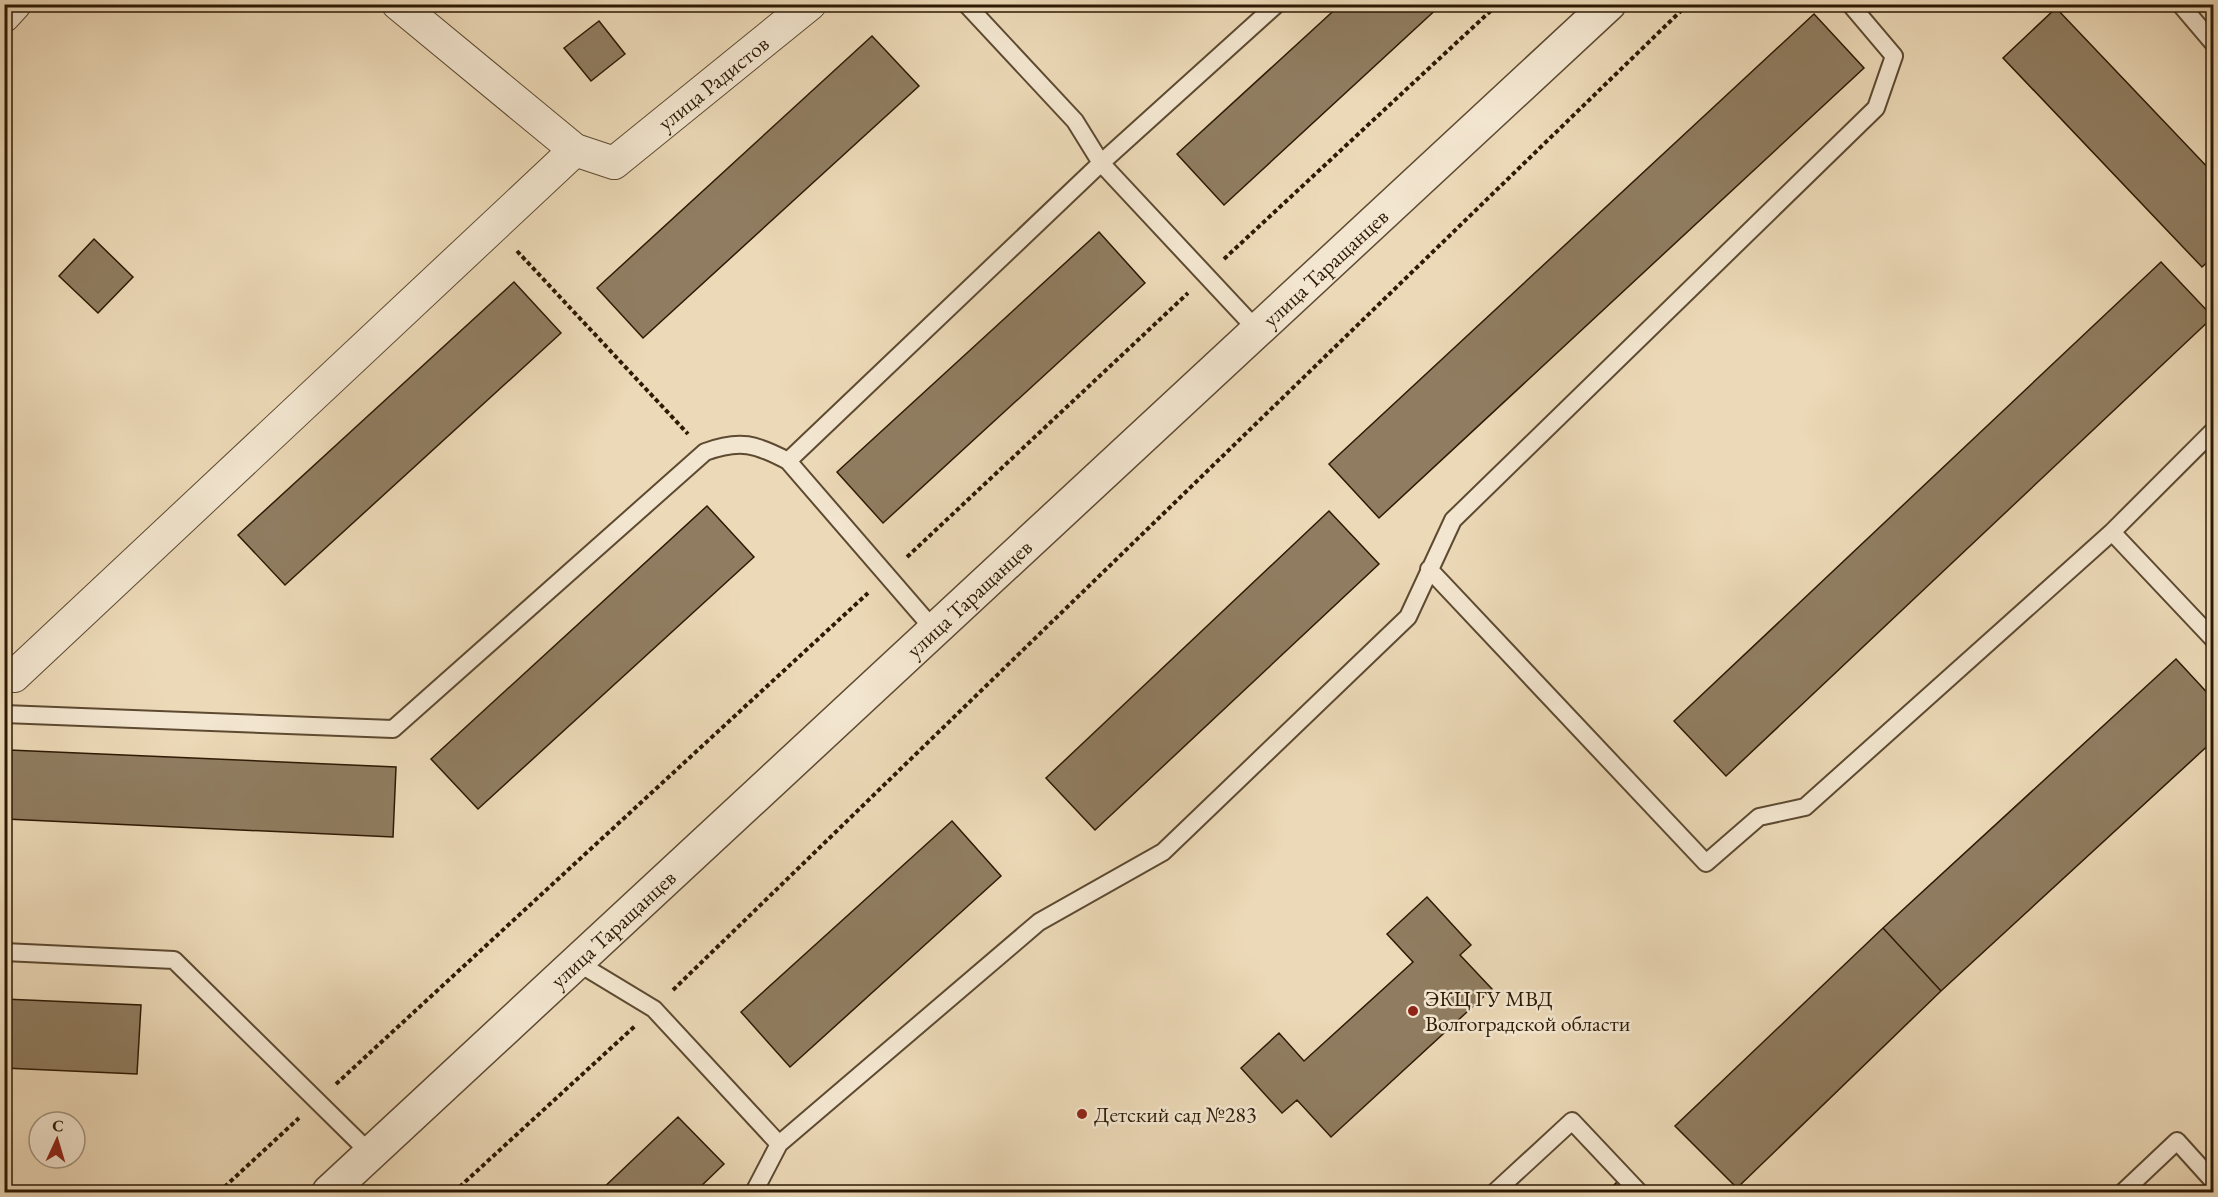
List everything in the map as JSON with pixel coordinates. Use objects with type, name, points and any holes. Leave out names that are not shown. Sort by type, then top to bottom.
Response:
[{"type":"street","points":[[4,16],[15,4]]},
{"type":"street","points":[[8,677],[575,150],[398,4]]},
{"type":"street","name":"улица Радистов","points":[[575,150],[615,163],[810,4]]},
{"type":"street","name":"улица Таращанцев","points":[[328,1192],[936,632],[1605,6]]},
{"type":"lane","points":[[966,4],[1075,121],[1101,164],[1258,331]]},
{"type":"lane","points":[[788,461],[1101,164],[1277,4]]},
{"type":"lane","points":[[754,1192],[779,1144],[1039,922],[1163,852],[1408,616],[1453,520],[1876,108],[1894,56],[1850,4]]},
{"type":"lane","points":[[2180,4],[2214,44]]},
{"type":"lane","points":[[1429,569],[1706,863],[1759,818],[1805,807],[2112,532],[2214,430]]},
{"type":"lane","points":[[4,714],[393,729],[705,452],[728,443],[763,447],[788,461],[886,577],[936,632]]},
{"type":"lane","points":[[2112,532],[2214,640]]},
{"type":"lane","points":[[4,952],[174,960],[371,1154]]},
{"type":"lane","points":[[578,963],[654,1009],[779,1144]]},
{"type":"lane","points":[[1495,1192],[1572,1121],[1639,1192]]},
{"type":"lane","points":[[2123,1192],[2177,1141],[2214,1182]]},
{"type":"path","points":[[219,1192],[886,577],[1498,4]]},
{"type":"path","points":[[454,1192],[654,1009],[1688,4]]},
{"type":"path","points":[[494,226],[705,452]]},
{"type":"building","points":[[1341,4],[1442,4],[1224,205],[1177,154]]},
{"type":"building","points":[[2056,8],[2214,174],[2214,256],[2202,267],[2003,58]]},
{"type":"building","points":[[1814,14],[1864,68],[1379,518],[1329,464]]},
{"type":"building","points":[[599,21],[625,54],[591,81],[564,48]]},
{"type":"building","points":[[872,36],[919,86],[643,338],[597,288]]},
{"type":"building","points":[[1099,232],[1145,283],[883,523],[837,472]]},
{"type":"building","points":[[94,239],[133,277],[98,313],[59,276]]},
{"type":"building","points":[[2161,262],[2213,317],[1726,776],[1674,721]]},
{"type":"building","points":[[514,282],[561,333],[285,585],[238,535]]},
{"type":"building","points":[[707,506],[754,557],[478,809],[431,759]]},
{"type":"building","points":[[1329,511],[1379,564],[1095,830],[1046,778]]},
{"type":"building","points":[[2176,659],[2214,700],[2214,740],[1941,991],[1883,928]]},
{"type":"building","points":[[9,750],[396,767],[393,837],[6,819]]},
{"type":"building","points":[[952,821],[1001,876],[790,1067],[741,1012]]},
{"type":"building","name":"ЭКЦ ГУ МВД Волгоградской области","points":[[1427,897],[1471,945],[1460,955],[1492,989],[1331,1137],[1297,1100],[1282,1113],[1241,1068],[1279,1033],[1304,1061],[1413,962],[1387,934]]},
{"type":"building","points":[[1883,928],[1941,991],[1737,1188],[1675,1126]]},
{"type":"building","points":[[4,999],[141,1005],[137,1074],[4,1068]]},
{"type":"building","points":[[678,1117],[724,1164],[695,1192],[599,1192]]},
{"type":"building","points":[[1618,1181],[1629,1192],[1607,1192]]},
{"type":"place","name":"ЭКЦ ГУ МВД Волгоградской области","points":[[1413,1011]]},
{"type":"place","name":"Детский сад №283","points":[[1082,1114]]}]
